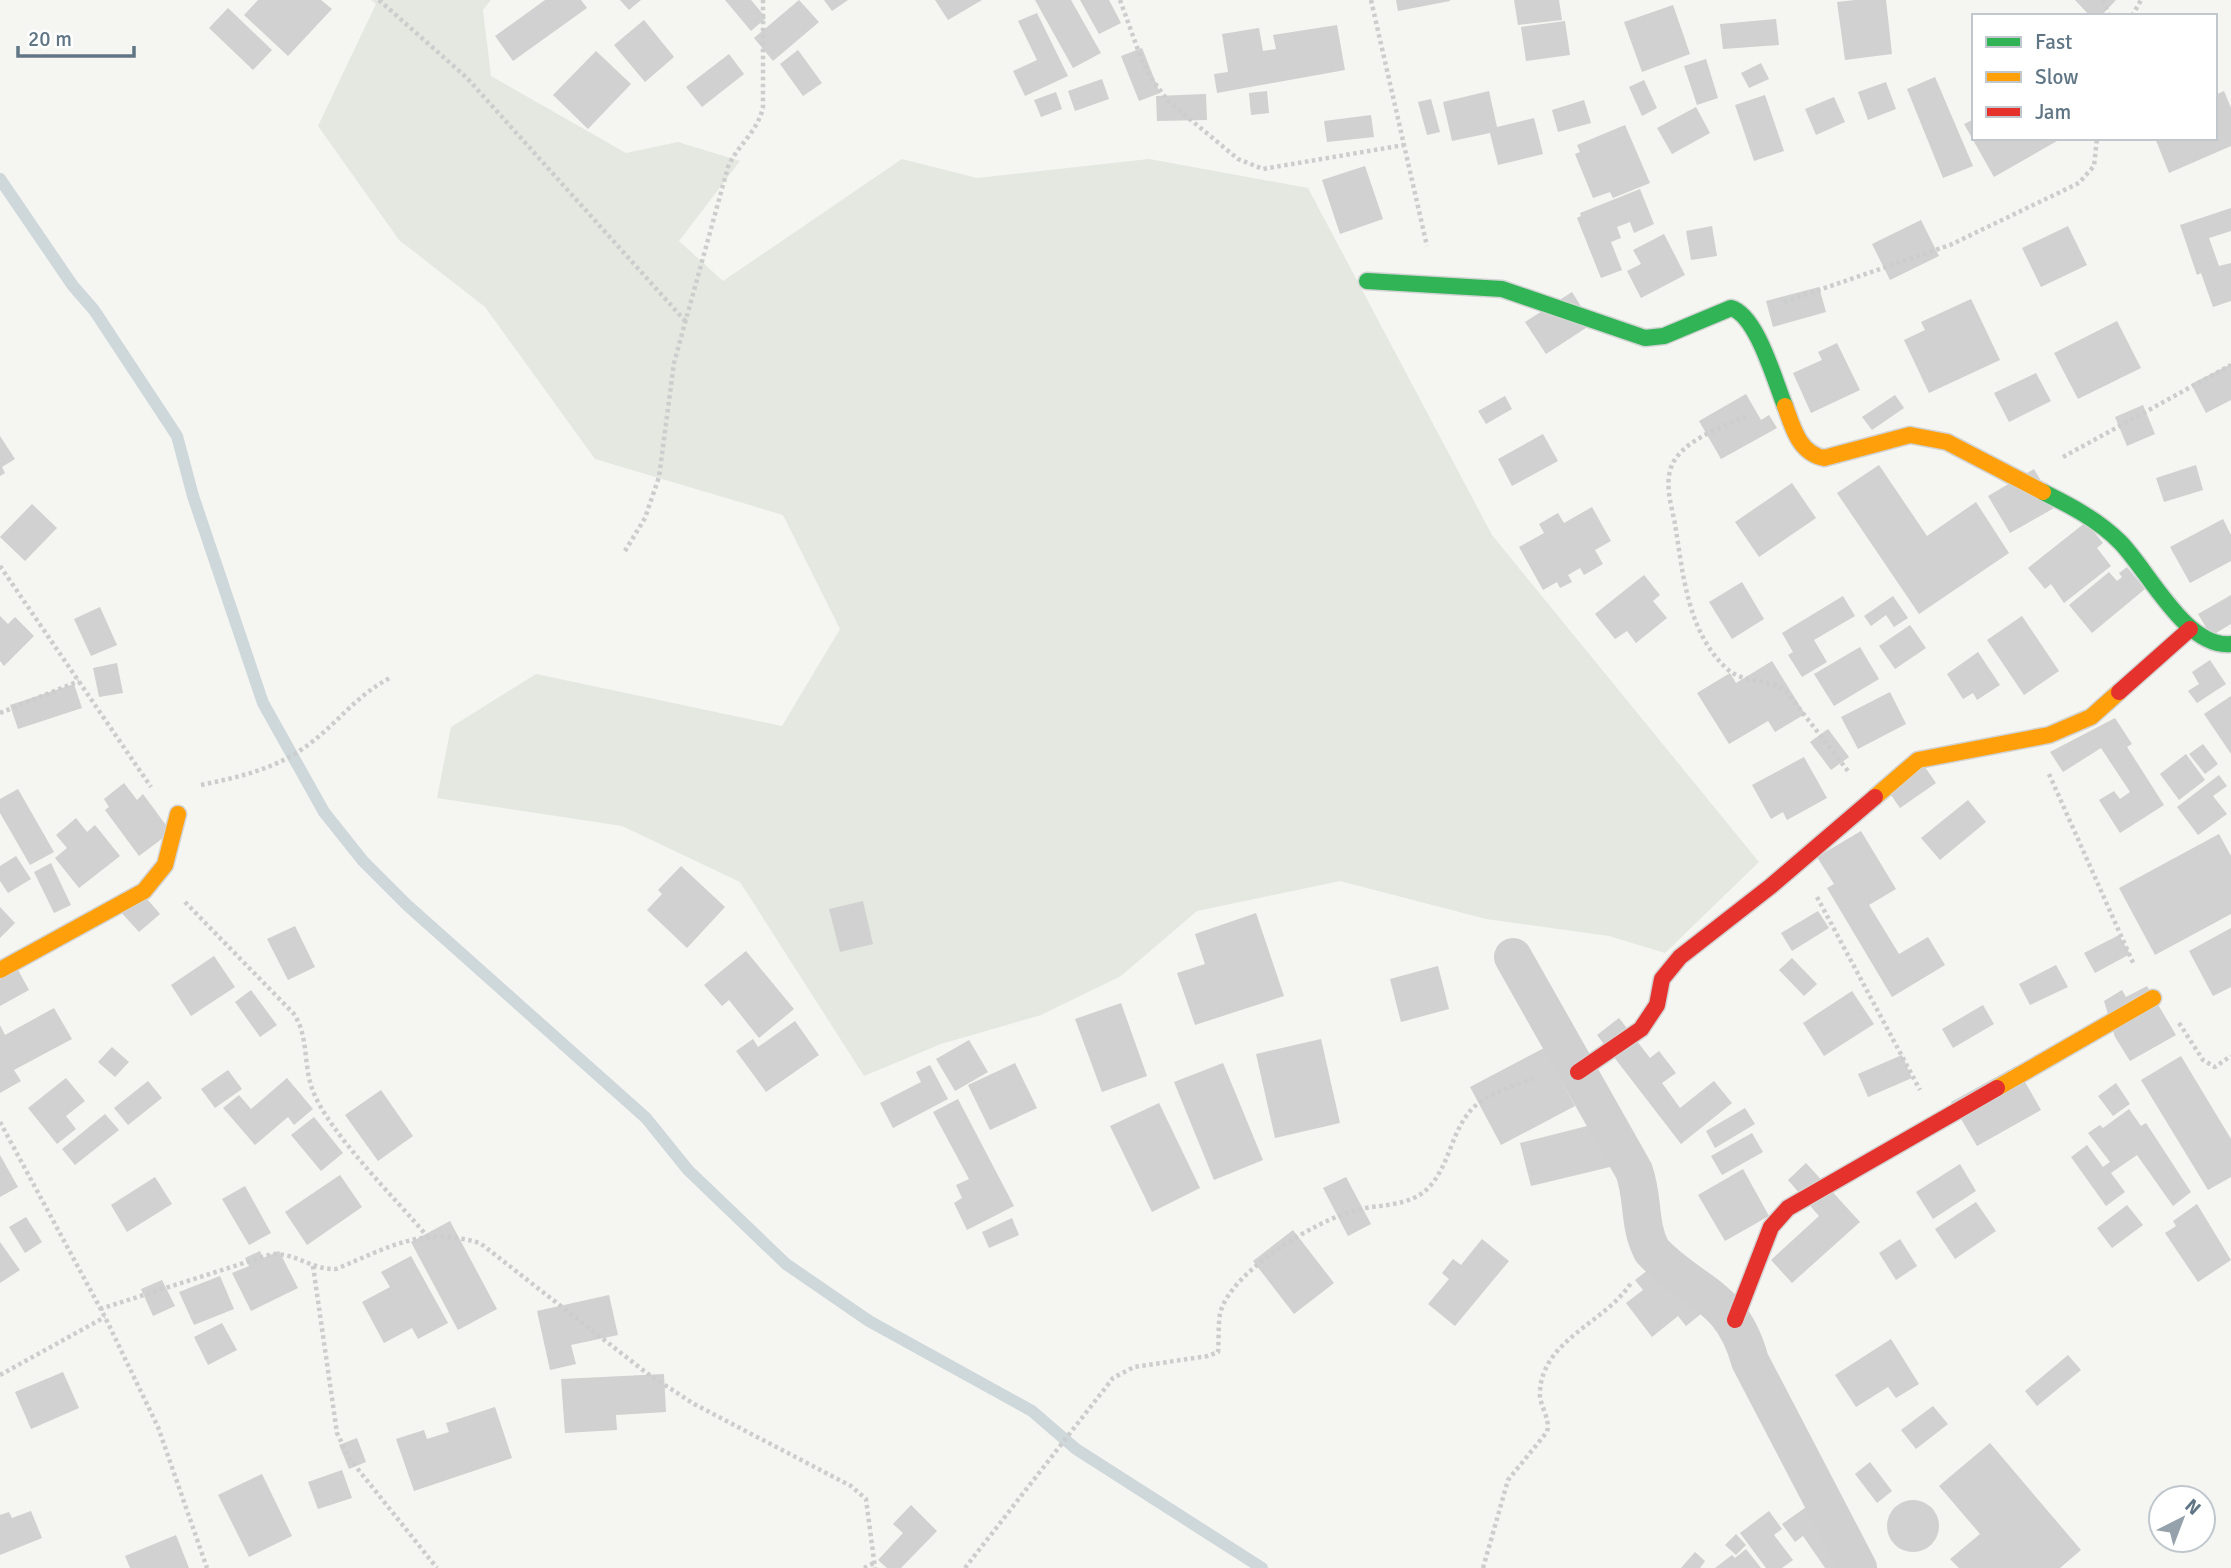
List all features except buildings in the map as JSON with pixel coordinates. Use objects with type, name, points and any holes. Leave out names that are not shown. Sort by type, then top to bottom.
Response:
[{"type":"street","points":[[1367,281],[1436,284],[1514,292],[1645,338],[1664,336],[1731,308],[1745,315],[1799,442],[1815,456],[1825,458],[1910,435],[1947,442],[2084,512],[2112,535],[2190,629],[2221,645],[2231,644]]},
{"type":"street","points":[[1574,1067],[1641,1029],[1657,1006],[1662,979],[1680,957],[1799,862],[1918,760],[1936,754],[2035,741],[2091,717],[2190,629]]},
{"type":"street","points":[[0,970],[144,891],[160,877],[170,852],[177,819]]},
{"type":"street","points":[[1513,957],[1636,1177],[1643,1203],[1643,1236],[1663,1263],[1719,1304],[1735,1320],[1744,1337],[1751,1361],[1858,1568]]},
{"type":"street","points":[[1735,1320],[1771,1227],[1783,1213],[2153,998]]},
{"type":"path","points":[[379,0],[467,78],[687,323]]},
{"type":"path","points":[[625,551],[645,518],[659,477],[674,363],[728,167],[739,145],[754,133],[761,119],[764,107],[763,0]]},
{"type":"path","points":[[1120,0],[1142,61],[1168,101],[1245,163],[1263,169],[1404,145]]},
{"type":"path","points":[[1371,0],[1436,284]]},
{"type":"path","points":[[1745,315],[1950,246],[2079,183],[2094,166],[2096,140]]},
{"type":"path","points":[[2021,480],[2231,365]]},
{"type":"path","points":[[1782,398],[1695,442],[1674,462],[1669,476],[1669,495],[1684,588],[1696,622],[1721,662],[1739,677],[1772,683],[1794,698],[1870,801]]},
{"type":"path","points":[[0,565],[177,819]]},
{"type":"path","points":[[177,819],[183,800],[199,786],[256,773],[305,748],[372,687],[392,677]]},
{"type":"path","points":[[0,713],[79,681]]},
{"type":"path","points":[[2035,741],[2101,895],[2142,982],[2153,998],[2173,1015],[2206,1064],[2215,1067],[2231,1056]]},
{"type":"path","points":[[1799,862],[1937,1123]]},
{"type":"path","points":[[160,877],[294,1014],[303,1027],[306,1064],[314,1092],[326,1116],[427,1236]]},
{"type":"path","points":[[965,1568],[1101,1389],[1113,1378],[1134,1367],[1219,1352],[1220,1313],[1254,1267],[1298,1236],[1338,1216],[1405,1202],[1419,1194],[1430,1186],[1464,1120],[1476,1104],[1574,1067]]},
{"type":"path","points":[[0,1122],[105,1317],[158,1427],[207,1568]]},
{"type":"path","points":[[100,1309],[272,1254],[294,1255],[313,1266],[336,1269],[406,1240],[427,1236],[452,1235],[480,1243],[648,1374],[694,1404],[851,1486],[866,1499],[875,1565],[864,1568]]},
{"type":"path","points":[[1483,1568],[1508,1480],[1547,1432],[1549,1423],[1539,1391],[1552,1359],[1562,1345],[1617,1302],[1629,1286],[1637,1272],[1643,1236]]},
{"type":"path","points":[[313,1266],[337,1433],[349,1458],[437,1568]]},
{"type":"path","points":[[0,1375],[105,1317]]},
{"type":"shaded area","points":[[371,0],[491,0],[483,10],[491,76],[626,153],[678,142],[740,161],[679,241],[723,281],[902,159],[977,178],[1149,159],[1308,188],[1492,535],[1759,862],[1665,953],[1609,936],[1486,919],[1340,881],[1197,911],[1121,976],[1041,1015],[941,1044],[864,1076],[740,882],[622,826],[437,798],[451,727],[536,674],[782,726],[840,629],[783,515],[595,459],[485,307],[399,240],[318,126],[376,4]]},
{"type":"waterway","points":[[0,179],[73,286],[94,310],[177,436],[193,496],[263,703],[324,812],[363,861],[407,905],[646,1118],[688,1170],[786,1264],[869,1321],[1032,1411],[1076,1449],[1262,1568]]},
{"type":"traffic: fast","points":[[1367,281],[1502,289],[1645,338],[1664,336],[1731,308],[1740,313],[1757,336],[1785,406]]},
{"type":"traffic: fast","points":[[2043,492],[2084,514],[2112,534],[2169,605],[2199,634],[2214,642],[2231,644]]},
{"type":"traffic: slow","points":[[1785,406],[1798,438],[1808,451],[1815,455],[1824,458],[1910,435],[1947,442],[2043,492]]},
{"type":"traffic: slow","points":[[1875,797],[1918,760],[2049,735],[2091,717],[2119,692]]},
{"type":"traffic: slow","points":[[0,970],[144,891],[165,865],[178,814]]},
{"type":"traffic: slow","points":[[1997,1088],[2153,998]]},
{"type":"traffic: jam","points":[[2119,692],[2190,629]]},
{"type":"traffic: jam","points":[[1578,1072],[1641,1029],[1657,1005],[1662,979],[1680,957],[1771,886],[1875,797]]},
{"type":"traffic: jam","points":[[1735,1320],[1771,1227],[1788,1208],[1997,1088]]}]
